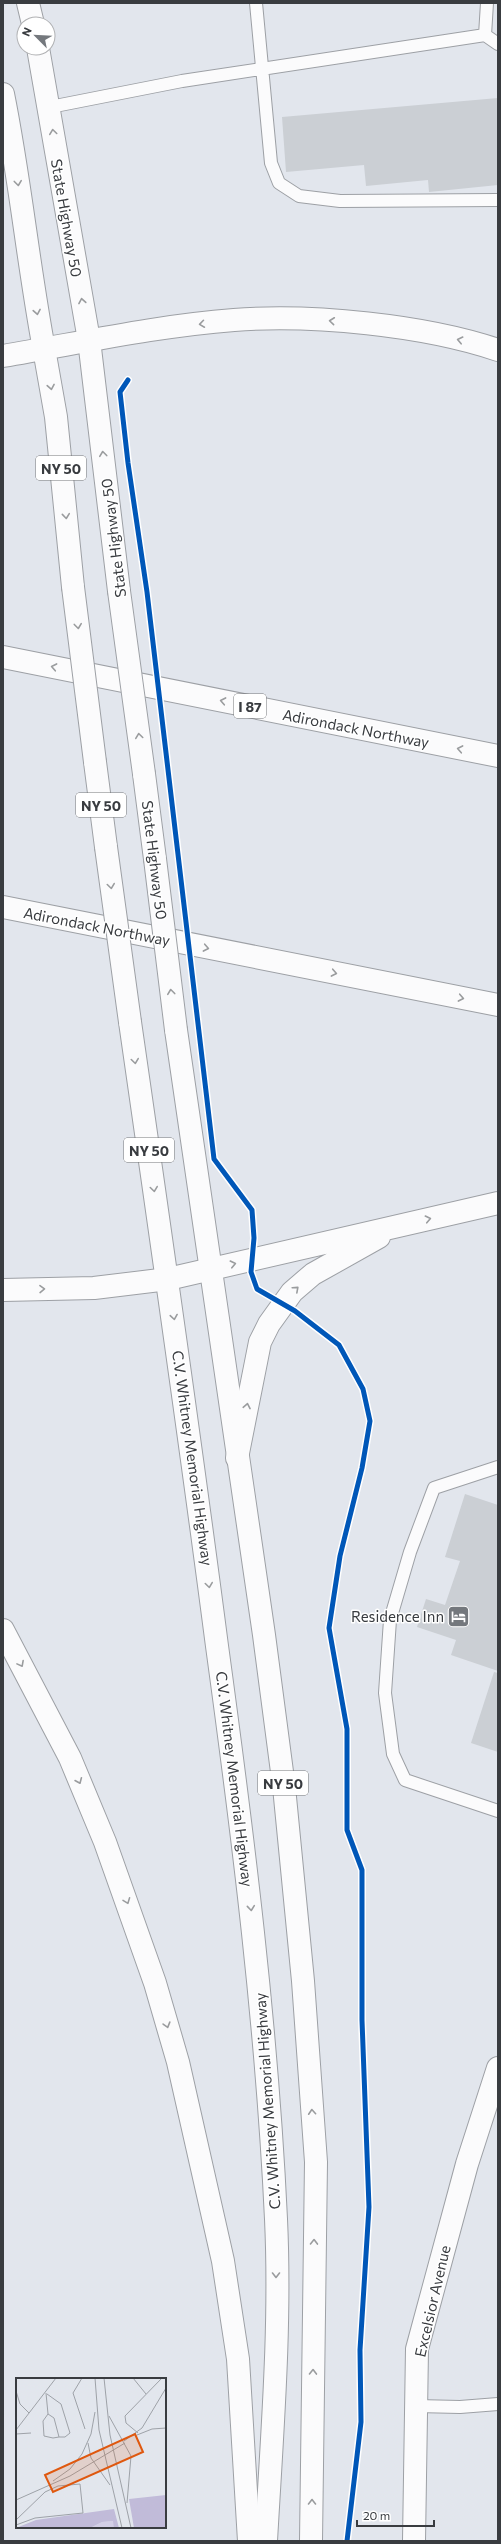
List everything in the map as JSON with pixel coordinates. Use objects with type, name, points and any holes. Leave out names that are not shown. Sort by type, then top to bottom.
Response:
[{"type":"main road","points":[[28,3],[31,16]]},
{"type":"main road","name":"State Highway 50","points":[[40,56],[50,107],[59,173],[89,340],[176,1030],[209,1270]]},
{"type":"main road","name":"NY 50","points":[[3,94],[13,145],[31,280],[44,349]]},
{"type":"main road","points":[[3,356],[89,340],[234,320],[320,319],[398,328],[460,340],[498,350]]},
{"type":"main road","name":"C.V. Whitney Memorial Highway","points":[[44,349],[56,417],[73,587],[106,847],[168,1279],[244,1846],[259,1985],[276,2221],[276,2349],[266,2541]]},
{"type":"main road","name":"Adirondack Northway","points":[[3,657],[498,756]]},
{"type":"main road","name":"Adirondack Northway","points":[[3,907],[498,1005]]},
{"type":"main road","points":[[3,1290],[94,1288],[168,1279],[498,1203]]},
{"type":"main road","points":[[237,1458],[260,1342],[269,1324],[292,1292],[313,1274],[403,1224]]},
{"type":"main road","name":"NY 50","points":[[209,1270],[263,1627],[284,1787],[304,1989],[316,2162],[311,2541]]},
{"type":"main road","points":[[3,1630],[70,1758],[105,1842],[155,1983],[178,2062],[223,2261],[238,2359],[249,2541]]},
{"type":"main road","name":"Excelsior Avenue","points":[[414,2541],[417,2349],[467,2164],[498,2068]]},
{"type":"lane","points":[[256,3],[271,163],[279,183],[299,196],[340,201],[498,200]]},
{"type":"lane","points":[[485,35],[487,3]]},
{"type":"lane","points":[[50,107],[182,81],[485,35],[498,44]]},
{"type":"lane","points":[[498,1468],[474,1473],[434,1488],[410,1552],[390,1620],[385,1693],[393,1754],[405,1780],[498,1811]]},
{"type":"lane","points":[[416,2406],[460,2407],[498,2404]]},
{"type":"building","points":[[498,98],[498,185],[429,192],[428,180],[366,186],[364,165],[286,172],[282,117]]},
{"type":"building","name":"Residence Inn","points":[[465,1494],[498,1505],[498,1671],[451,1655],[456,1640],[417,1627],[426,1599],[445,1605],[460,1561],[445,1557]]},
{"type":"building","points":[[494,1672],[498,1673],[498,1752],[471,1743]]},
{"type":"cycle path","points":[[128,380],[120,392],[128,463],[147,592],[214,1159],[252,1210],[254,1238],[251,1272],[257,1289],[295,1311],[339,1345],[363,1389],[370,1421],[362,1468],[340,1556],[329,1628],[347,1729],[347,1830],[362,1870],[362,2020],[369,2207],[360,2350],[361,2422],[347,2541]]},
{"type":"place","name":"Residence Inn","points":[[459,1616]]}]
